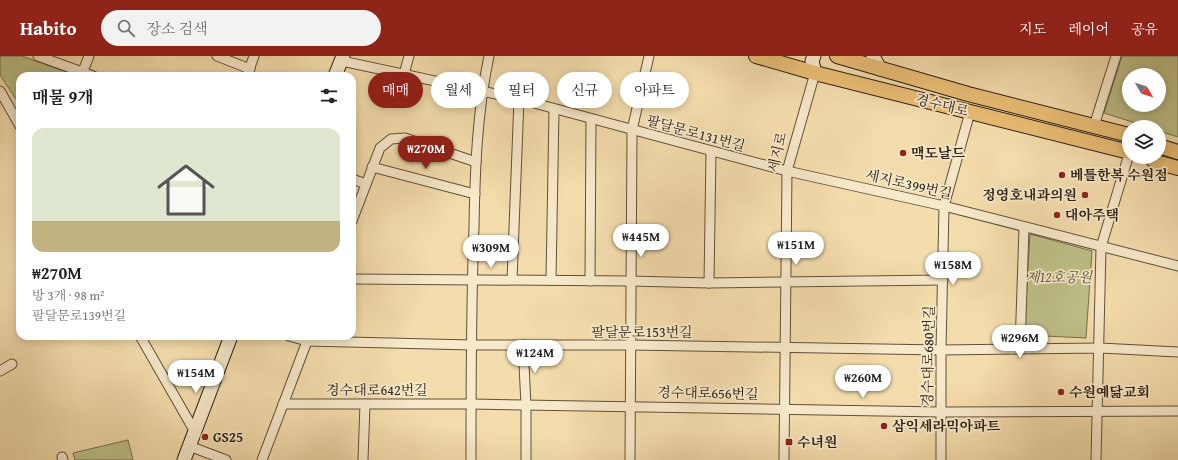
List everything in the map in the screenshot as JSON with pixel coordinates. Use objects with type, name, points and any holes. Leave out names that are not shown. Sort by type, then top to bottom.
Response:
[{"type":"main road","name":"경수대로","points":[[756,56],[815,73],[1122,151]]},
{"type":"main road","name":"경수대로","points":[[837,56],[968,94],[1122,133]]},
{"type":"main road","points":[[1166,141],[1178,144]]},
{"type":"main road","points":[[1166,148],[1178,152]]},
{"type":"main road","points":[[1166,159],[1178,162]]},
{"type":"main road","points":[[1163,164],[1178,168]]},
{"type":"street","points":[[38,56],[77,72]]},
{"type":"street","points":[[83,72],[89,56]]},
{"type":"street","points":[[217,56],[248,72],[254,56]]},
{"type":"street","points":[[405,72],[409,56]]},
{"type":"street","points":[[486,72],[489,56]]},
{"type":"street","points":[[630,460],[632,130],[649,56]]},
{"type":"street","name":"세지로","points":[[784,460],[787,171],[815,73],[812,61],[814,56]]},
{"type":"street","points":[[873,56],[880,69]]},
{"type":"street","points":[[1094,126],[1116,56]]},
{"type":"street","points":[[337,72],[343,58]]},
{"type":"street","name":"팔달문로131번길","points":[[343,58],[396,72]]},
{"type":"street","points":[[0,91],[16,119]]},
{"type":"street","points":[[471,460],[472,280],[476,162],[481,108]]},
{"type":"street","points":[[512,280],[519,108]]},
{"type":"street","name":"팔달문로131번길","points":[[548,108],[787,171]]},
{"type":"street","points":[[551,280],[554,110]]},
{"type":"street","name":"경수대로680번길","points":[[941,460],[941,350],[944,206],[970,112]]},
{"type":"street","points":[[590,281],[591,120]]},
{"type":"street","points":[[356,210],[380,148],[391,139],[405,138],[476,162]]},
{"type":"street","points":[[709,283],[711,151]]},
{"type":"street","points":[[1096,460],[1100,348],[1101,247],[1126,164]]},
{"type":"street","points":[[372,167],[475,194]]},
{"type":"street","name":"세지로399번길","points":[[787,171],[944,206],[1024,228],[1178,266]]},
{"type":"street","points":[[356,180],[366,184]]},
{"type":"street","points":[[1020,348],[1024,228]]},
{"type":"street","points":[[356,279],[551,280],[709,283],[943,280]]},
{"type":"street","points":[[142,340],[195,432]]},
{"type":"street","points":[[184,460],[230,340]]},
{"type":"street","points":[[262,460],[308,340]]},
{"type":"street","name":"팔달문로153번길","points":[[335,340],[472,345],[786,347]]},
{"type":"street","points":[[523,345],[526,405],[526,460]]},
{"type":"street","points":[[786,347],[941,350],[1100,348],[1178,352]]},
{"type":"street","points":[[0,371],[12,364]]},
{"type":"street","name":"경수대로642번길","points":[[283,404],[630,406]]},
{"type":"street","points":[[363,460],[365,404]]},
{"type":"street","name":"경수대로656번길","points":[[630,406],[785,408]]},
{"type":"street","points":[[785,408],[941,412],[1097,413],[1178,411]]},
{"type":"street","points":[[189,446],[226,460]]},
{"type":"green space","points":[[0,56],[22,56],[66,72],[16,72],[16,99],[0,75]]},
{"type":"green space","points":[[1122,56],[1178,56],[1178,137],[1166,133],[1166,120],[1126,120],[1104,113]]},
{"type":"green space","name":"제12호공원","points":[[1030,234],[1092,251],[1086,338],[1024,335]]},
{"type":"green space","points":[[128,440],[133,460],[75,460],[73,453]]},
{"type":"place","name":"맥도날드","points":[[903,153]]},
{"type":"place","name":"베틀한복 수원점","points":[[1062,175]]},
{"type":"place","name":"정영호내과의원","points":[[1085,195]]},
{"type":"place","name":"대아주택","points":[[1057,215]]},
{"type":"place","name":"수원예닮교회","points":[[1061,392]]},
{"type":"place","name":"삼익세라믹아파트","points":[[884,426]]},
{"type":"place","name":"GS25","points":[[205,437]]},
{"type":"place","name":"수녀원","points":[[789,442]]}]
